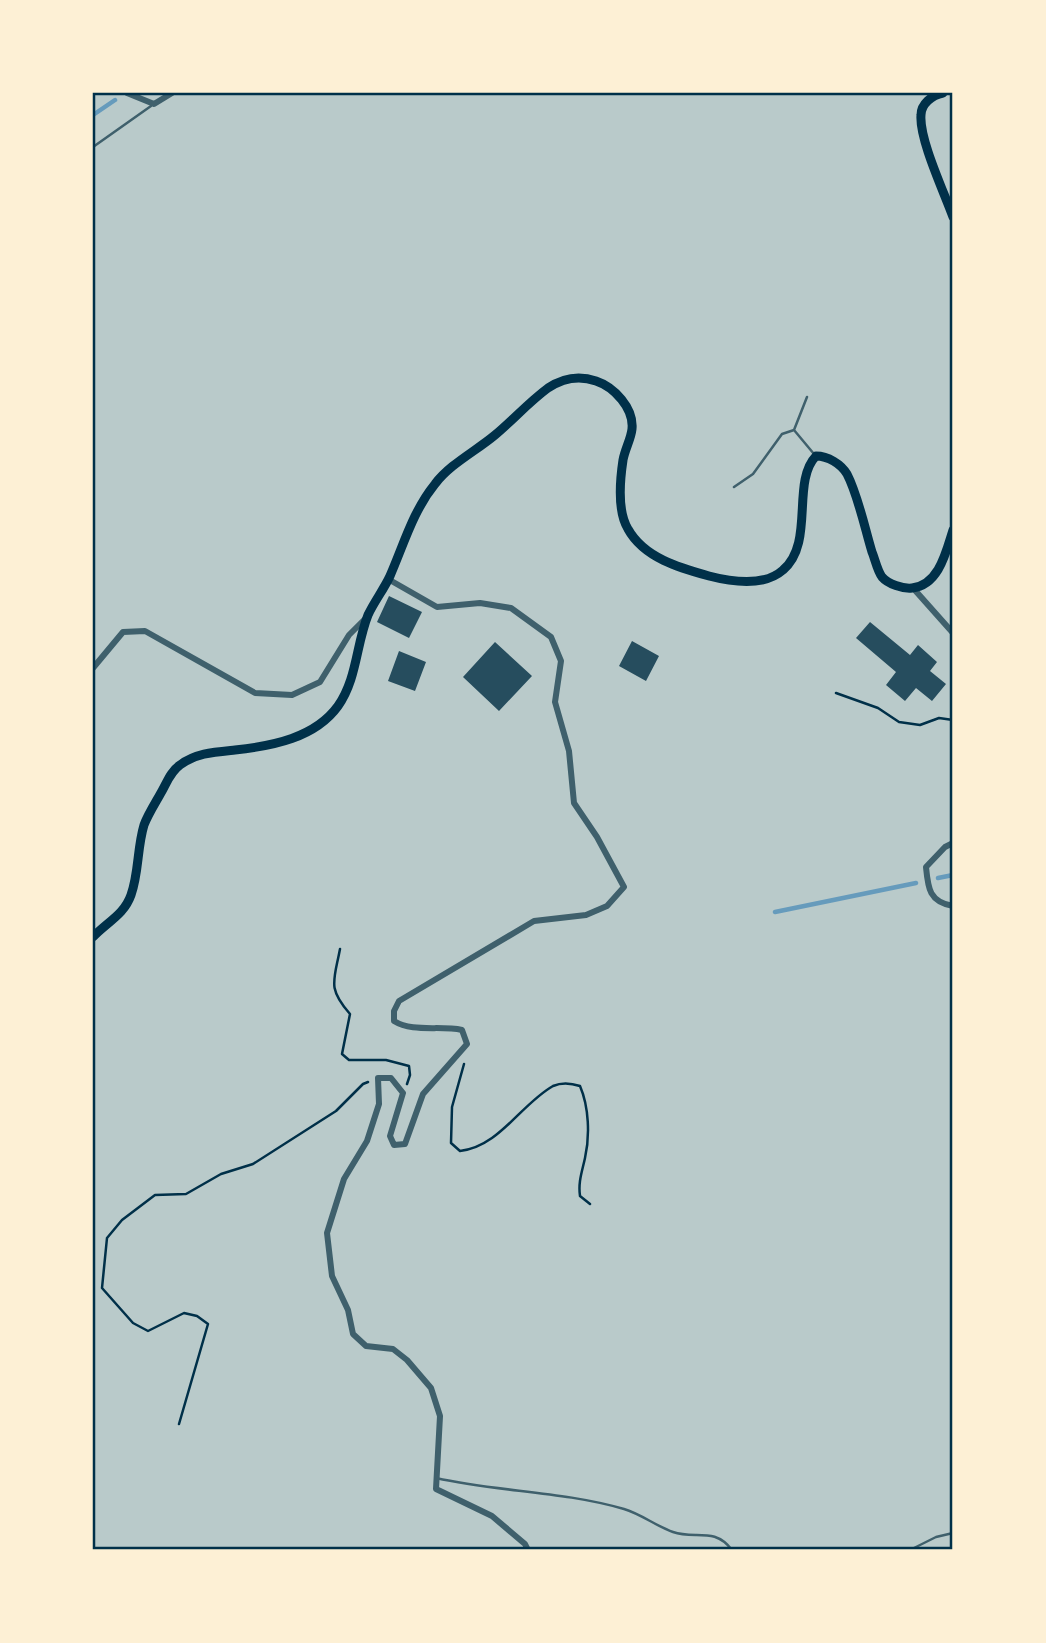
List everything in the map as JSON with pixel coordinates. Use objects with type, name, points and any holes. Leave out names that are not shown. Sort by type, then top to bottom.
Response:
[{"type":"main road","points":[[943,93],[931,97],[922,108],[921,115],[923,132],[953,217]]},
{"type":"main road","points":[[93,937],[121,914],[131,894],[144,825],[177,766],[200,754],[246,749],[309,733],[335,710],[348,692],[368,616],[388,579],[420,503],[438,480],[493,437],[549,387],[571,377],[589,378],[602,382],[623,400],[633,427],[623,461],[621,507],[624,521],[637,541],[660,559],[686,569],[730,582],[774,577],[782,571],[794,559],[800,538],[805,484],[811,461],[816,456],[824,456],[846,472],[882,577],[888,582],[913,588],[931,580],[942,565],[953,530]]},
{"type":"street","points":[[127,93],[153,104],[172,93]]},
{"type":"street","points":[[388,579],[437,607],[480,603],[511,608],[551,637],[561,661],[555,702],[569,751],[575,803],[624,887],[607,906],[586,915],[534,921],[400,1001],[394,1012],[394,1021],[403,1027],[447,1027],[462,1030],[467,1044],[423,1094],[405,1144],[394,1145],[390,1136],[403,1093],[391,1079],[378,1078],[379,1104],[367,1141],[344,1179],[327,1233],[332,1276],[348,1310],[353,1334],[366,1346],[393,1349],[407,1360],[431,1388],[440,1416],[436,1489],[492,1516],[525,1544],[528,1550]]},
{"type":"street","points":[[913,588],[953,633]]},
{"type":"street","points":[[93,668],[123,632],[145,631],[254,693],[292,695],[320,682],[349,635],[368,616]]},
{"type":"street","points":[[953,843],[945,847],[926,867],[928,890],[941,904],[953,906]]},
{"type":"lane","points":[[93,148],[153,104]]},
{"type":"lane","points":[[794,430],[807,397]]},
{"type":"lane","points":[[794,430],[816,456]]},
{"type":"lane","points":[[734,487],[753,474],[782,434],[794,430]]},
{"type":"lane","points":[[436,1478],[472,1486],[543,1492],[626,1509],[675,1533],[706,1534],[725,1541],[732,1550]]},
{"type":"lane","points":[[909,1550],[936,1537],[953,1533]]},
{"type":"path","points":[[836,693],[878,708],[899,722],[920,725],[939,718],[953,720]]},
{"type":"path","points":[[340,949],[332,989],[350,1014],[342,1054],[349,1060],[386,1060],[409,1066],[410,1075],[403,1093]]},
{"type":"path","points":[[467,1044],[465,1062],[452,1107],[451,1143],[460,1151],[473,1150],[554,1086],[570,1083],[580,1086],[586,1101],[586,1156],[578,1182],[580,1196],[590,1204]]},
{"type":"path","points":[[179,1424],[208,1324],[197,1316],[184,1313],[148,1331],[134,1323],[102,1288],[107,1238],[121,1220],[155,1195],[186,1194],[221,1174],[253,1164],[336,1111],[363,1084],[378,1078]]},
{"type":"shaded area","points":[[93,93],[953,93],[953,1550],[93,1550]]},
{"type":"building","points":[[389,596],[422,612],[409,638],[377,622]]},
{"type":"building","points":[[870,622],[910,655],[918,645],[937,662],[930,671],[946,684],[932,701],[916,688],[905,701],[886,685],[896,672],[856,638]]},
{"type":"building","points":[[632,641],[659,656],[646,681],[619,666]]},
{"type":"building","points":[[495,642],[532,676],[499,711],[463,677]]},
{"type":"building","points":[[399,651],[426,662],[415,691],[388,681]]},
{"type":"waterway","points":[[93,115],[115,100]]},
{"type":"waterway","points":[[938,878],[953,875]]},
{"type":"waterway","points":[[775,912],[916,883]]}]
